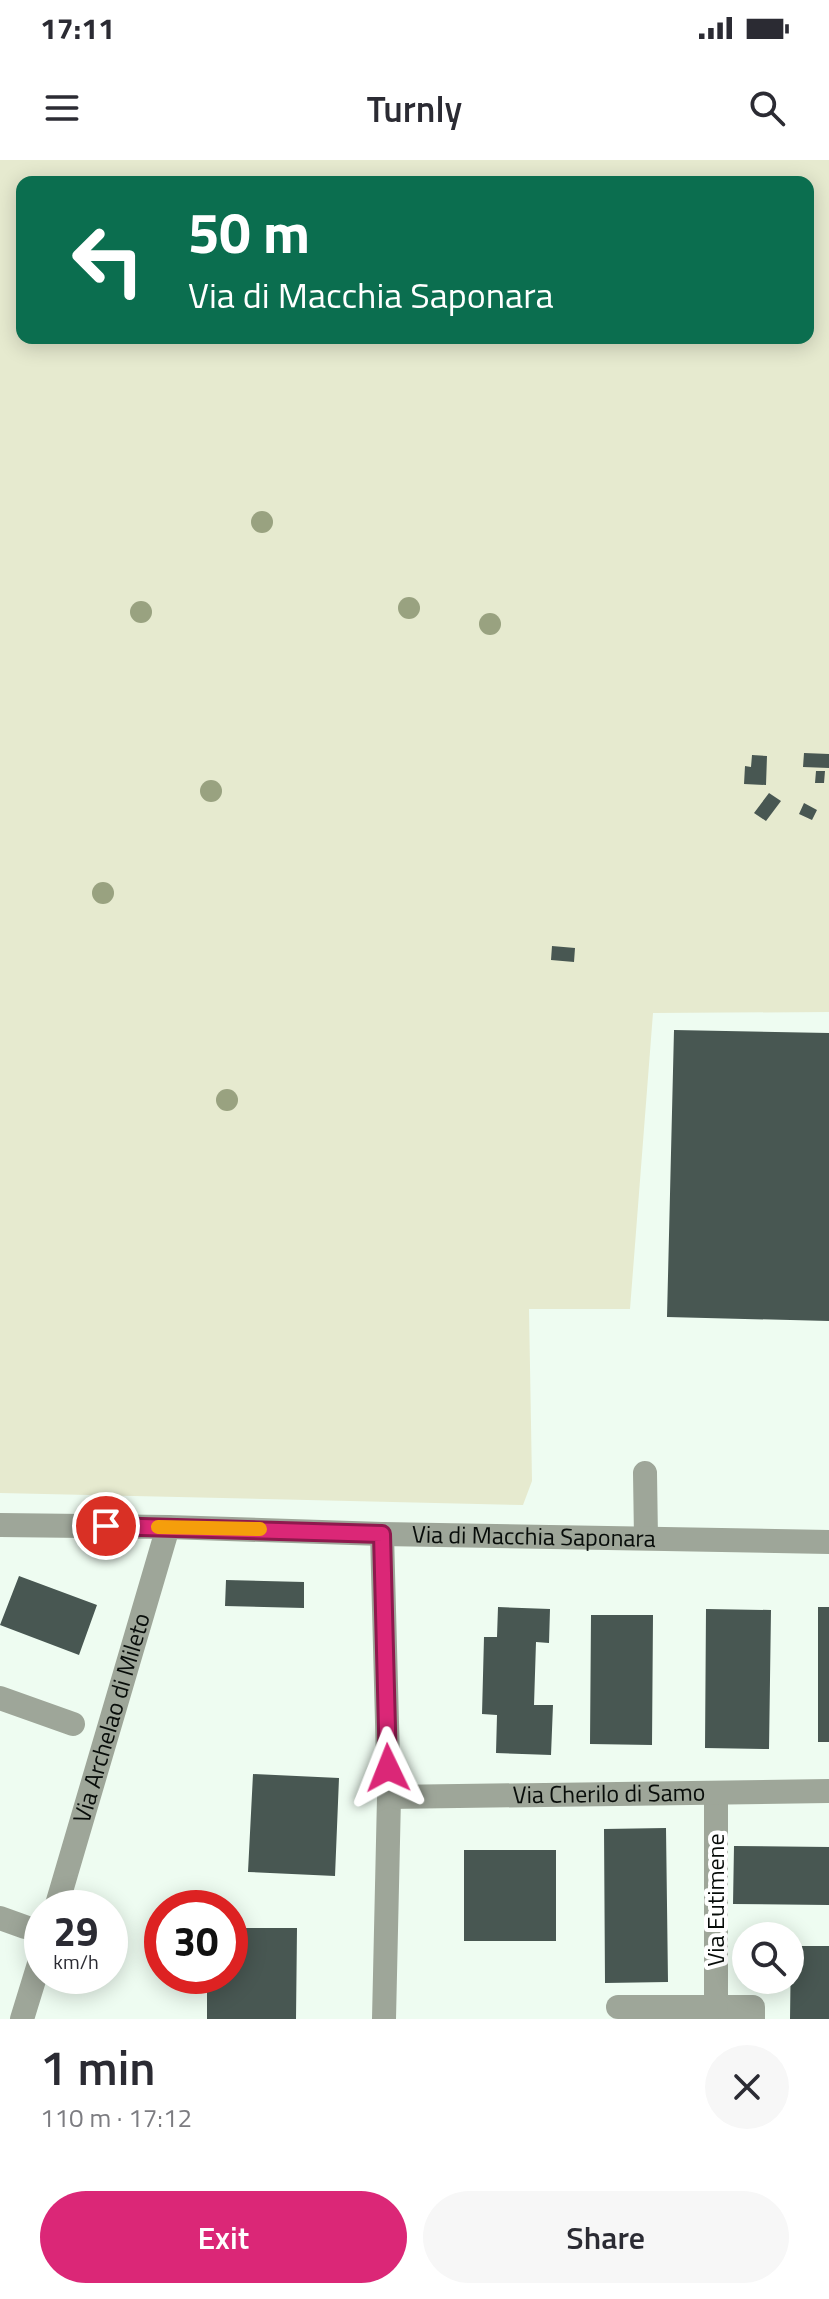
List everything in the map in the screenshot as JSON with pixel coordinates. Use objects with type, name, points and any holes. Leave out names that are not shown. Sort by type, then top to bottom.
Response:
[{"type":"street","points":[[645,1473],[646,1538]]},
{"type":"street","name":"Via di Macchia Saponara","points":[[0,1525],[829,1542]]},
{"type":"street","name":"Via Archelao di Mileto","points":[[61,1890],[168,1527]]},
{"type":"street","points":[[382,1534],[389,1797],[384,2019]]},
{"type":"street","points":[[0,1698],[73,1724]]},
{"type":"street","name":"Via Cherilo di Samo","points":[[389,1797],[829,1791]]},
{"type":"street","name":"Via Eutimene","points":[[716,1793],[716,2007]]},
{"type":"street","points":[[0,1918],[24,1927]]},
{"type":"street","points":[[22,2019],[30,1994]]},
{"type":"street","points":[[618,2007],[753,2007],[753,2019]]},
{"type":"green space","points":[[0,160],[829,160],[829,1012],[653,1013],[630,1309],[529,1309],[532,1481],[523,1505],[0,1493]]},
{"type":"building","points":[[804,753],[829,754],[829,768],[803,767]]},
{"type":"building","points":[[752,755],[767,756],[766,785],[744,784],[745,766],[751,767]]},
{"type":"building","points":[[816,771],[825,771],[824,783],[815,783]]},
{"type":"building","points":[[769,793],[781,801],[766,821],[754,813]]},
{"type":"building","points":[[804,803],[817,810],[812,820],[799,814]]},
{"type":"building","points":[[552,946],[575,948],[574,962],[551,960]]},
{"type":"building","points":[[674,1030],[829,1033],[829,1321],[667,1317]]},
{"type":"building","points":[[19,1576],[97,1605],[79,1655],[0,1625]]},
{"type":"building","points":[[226,1580],[304,1582],[304,1608],[225,1606]]},
{"type":"building","points":[[498,1607],[550,1609],[549,1643],[536,1642],[534,1705],[553,1705],[551,1755],[496,1753],[497,1715],[482,1714],[484,1637],[497,1637]]},
{"type":"building","points":[[818,1607],[829,1607],[829,1742],[818,1742]]},
{"type":"building","points":[[706,1609],[771,1610],[769,1749],[705,1748]]},
{"type":"building","points":[[591,1615],[653,1615],[652,1745],[590,1744]]},
{"type":"building","points":[[253,1774],[339,1778],[335,1876],[248,1872]]},
{"type":"building","points":[[666,1828],[668,1982],[605,1983],[604,1829]]},
{"type":"building","points":[[734,1846],[829,1847],[829,1905],[733,1904]]},
{"type":"building","points":[[464,1850],[556,1850],[556,1941],[464,1941]]},
{"type":"building","points":[[248,1928],[297,1928],[296,2019],[207,2019],[207,1994],[248,1994]]},
{"type":"building","points":[[804,1946],[829,1946],[829,2019],[790,2019],[790,1994],[804,1994]]},
{"type":"slow traffic","points":[[158,1527],[260,1529]]},
{"type":"route","points":[[106,1526],[382,1534],[388,1768]]}]
